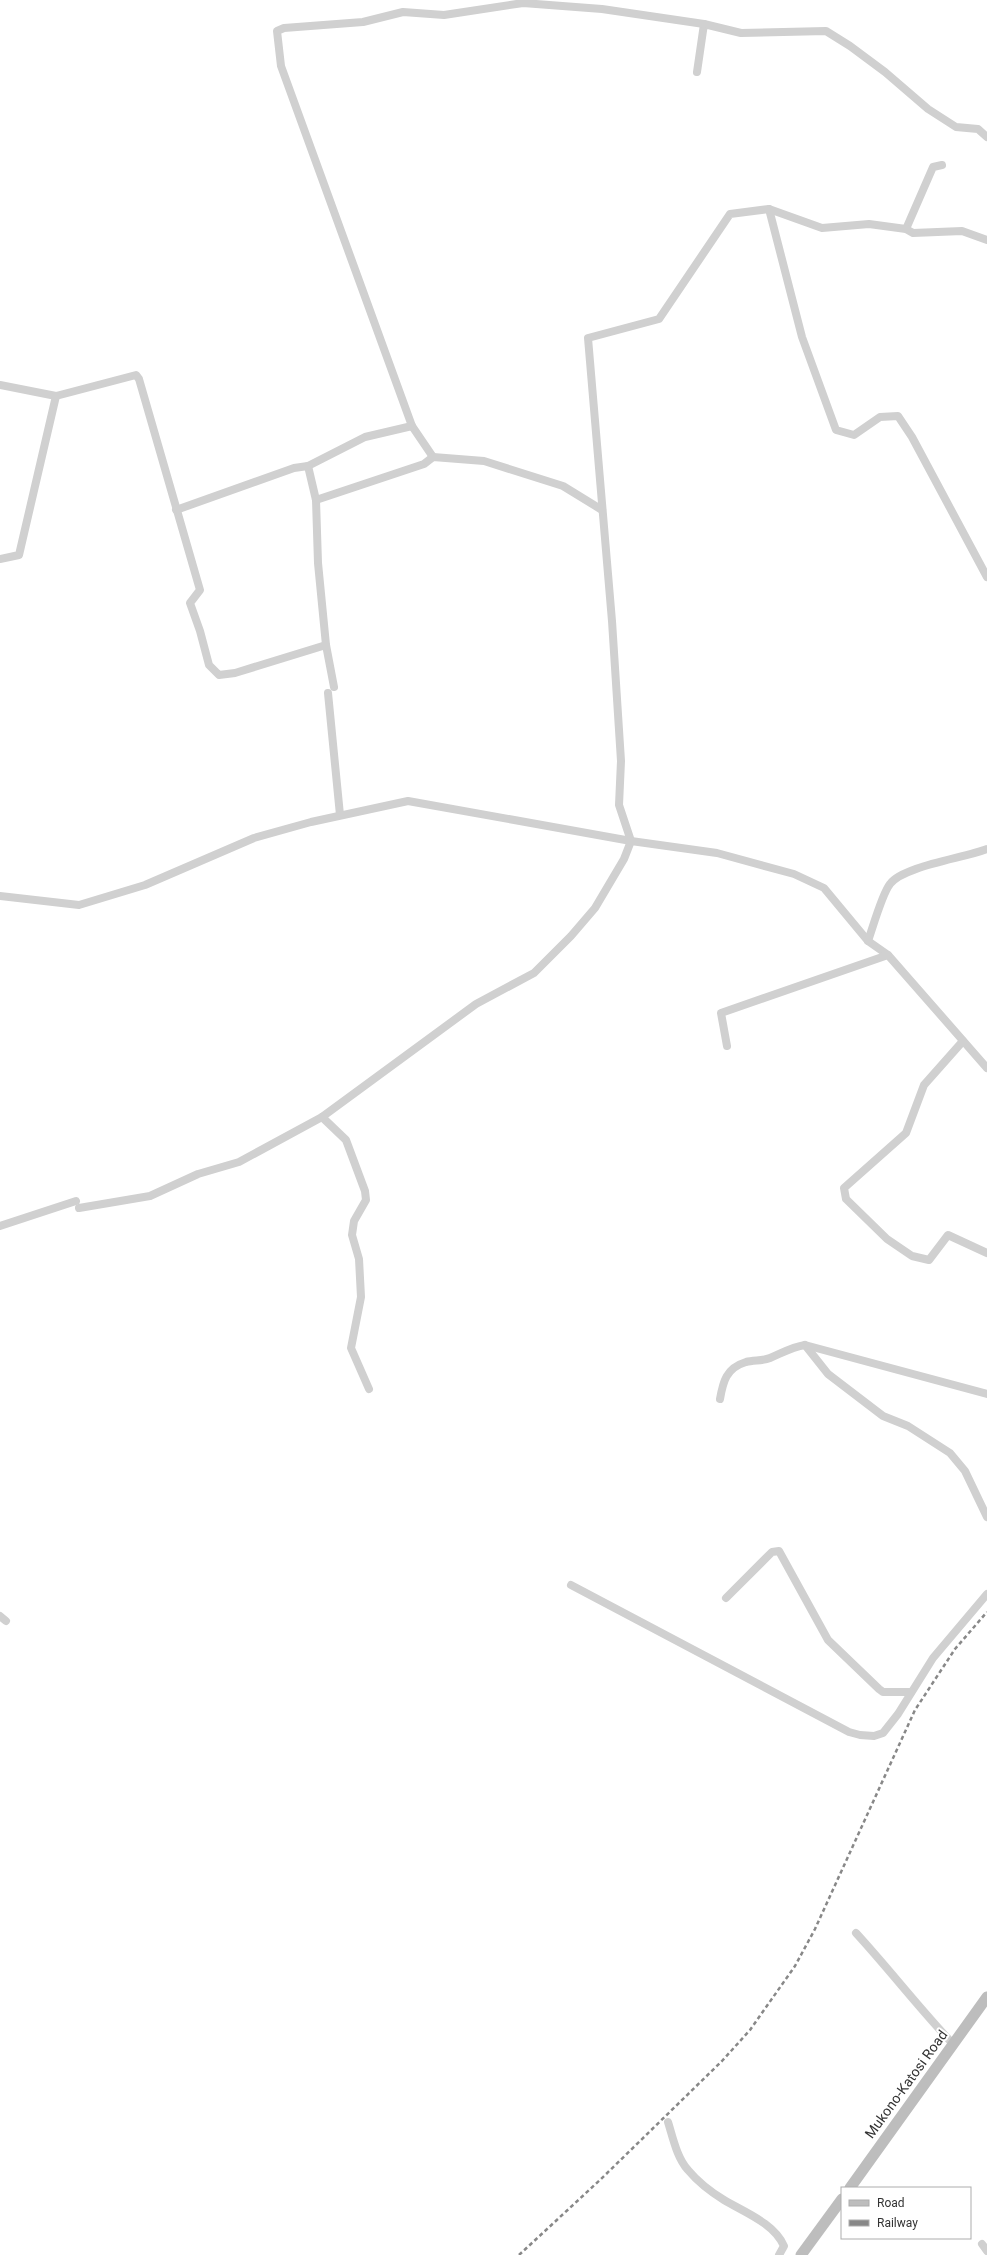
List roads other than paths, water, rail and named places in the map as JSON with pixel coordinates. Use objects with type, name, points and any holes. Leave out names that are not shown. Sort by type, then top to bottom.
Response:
[{"type":"main road","name":"Mukono-Katosi Road","points":[[851,2187],[987,1997]]},
{"type":"main road","points":[[800,2255],[841,2200]]},
{"type":"street","points":[[434,457],[412,426],[281,66],[276,31],[284,28],[363,22],[403,12],[444,15],[522,4],[602,9],[704,24],[741,33],[826,31],[850,46],[879,68],[934,113],[956,127],[978,129],[987,137]]},
{"type":"street","points":[[697,72],[704,24]]},
{"type":"street","points":[[906,229],[934,167],[942,165]]},
{"type":"street","points":[[769,209],[802,337],[836,430],[854,435],[880,417],[898,416],[912,437],[987,577]]},
{"type":"street","points":[[0,1226],[77,1204],[150,1196],[198,1174],[239,1162],[322,1117],[476,1004],[534,973],[571,936],[595,908],[624,859],[632,840],[619,805],[620,761],[612,621],[588,338],[659,319],[730,214],[769,209],[822,228],[869,224],[906,229],[913,233],[962,231],[987,240]]},
{"type":"street","points":[[0,385],[56,396],[136,375],[140,379],[176,510],[200,590],[190,603],[200,631],[209,665],[219,674],[235,673],[326,645]]},
{"type":"street","points":[[0,559],[19,555],[56,396]]},
{"type":"street","points":[[176,510],[294,468],[308,466],[366,437],[412,426]]},
{"type":"street","points":[[316,500],[424,464],[434,457],[484,461],[498,465],[563,486],[602,510]]},
{"type":"street","points":[[308,466],[316,500],[318,563],[326,645],[334,686]]},
{"type":"street","points":[[328,693],[340,815]]},
{"type":"street","points":[[0,896],[79,905],[145,885],[254,838],[340,815],[408,801],[632,840],[717,853],[794,874],[824,888],[868,941],[888,955],[987,1068]]},
{"type":"street","points":[[868,941],[889,884],[897,877],[942,861],[987,849]]},
{"type":"street","points":[[727,1046],[721,1013],[888,955]]},
{"type":"street","points":[[963,1041],[924,1085],[906,1133],[844,1188],[846,1199],[887,1239],[912,1256],[929,1260],[948,1235],[987,1253]]},
{"type":"street","points":[[322,1117],[346,1140],[366,1200],[354,1221],[352,1235],[359,1259],[361,1297],[351,1348],[369,1389]]},
{"type":"street","points":[[720,1399],[724,1377],[733,1368],[746,1362],[769,1359],[791,1348],[805,1344],[987,1394]]},
{"type":"street","points":[[805,1344],[828,1374],[883,1416],[908,1426],[950,1453],[965,1472],[987,1517]]},
{"type":"street","points":[[726,1598],[772,1552],[779,1551],[828,1640],[879,1690],[883,1692],[911,1692]]},
{"type":"street","points":[[571,1585],[849,1732],[874,1736],[883,1733],[932,1658],[987,1594]]},
{"type":"street","points":[[856,1933],[923,2012],[953,2044]]},
{"type":"street","points":[[668,2122],[677,2151],[687,2170],[704,2186],[722,2199],[768,2226],[781,2239],[784,2246],[779,2255]]},
{"type":"railway","points":[[519,2255],[600,2180],[722,2061],[750,2030],[795,1966],[815,1929],[915,1710],[955,1649],[987,1612]]}]
